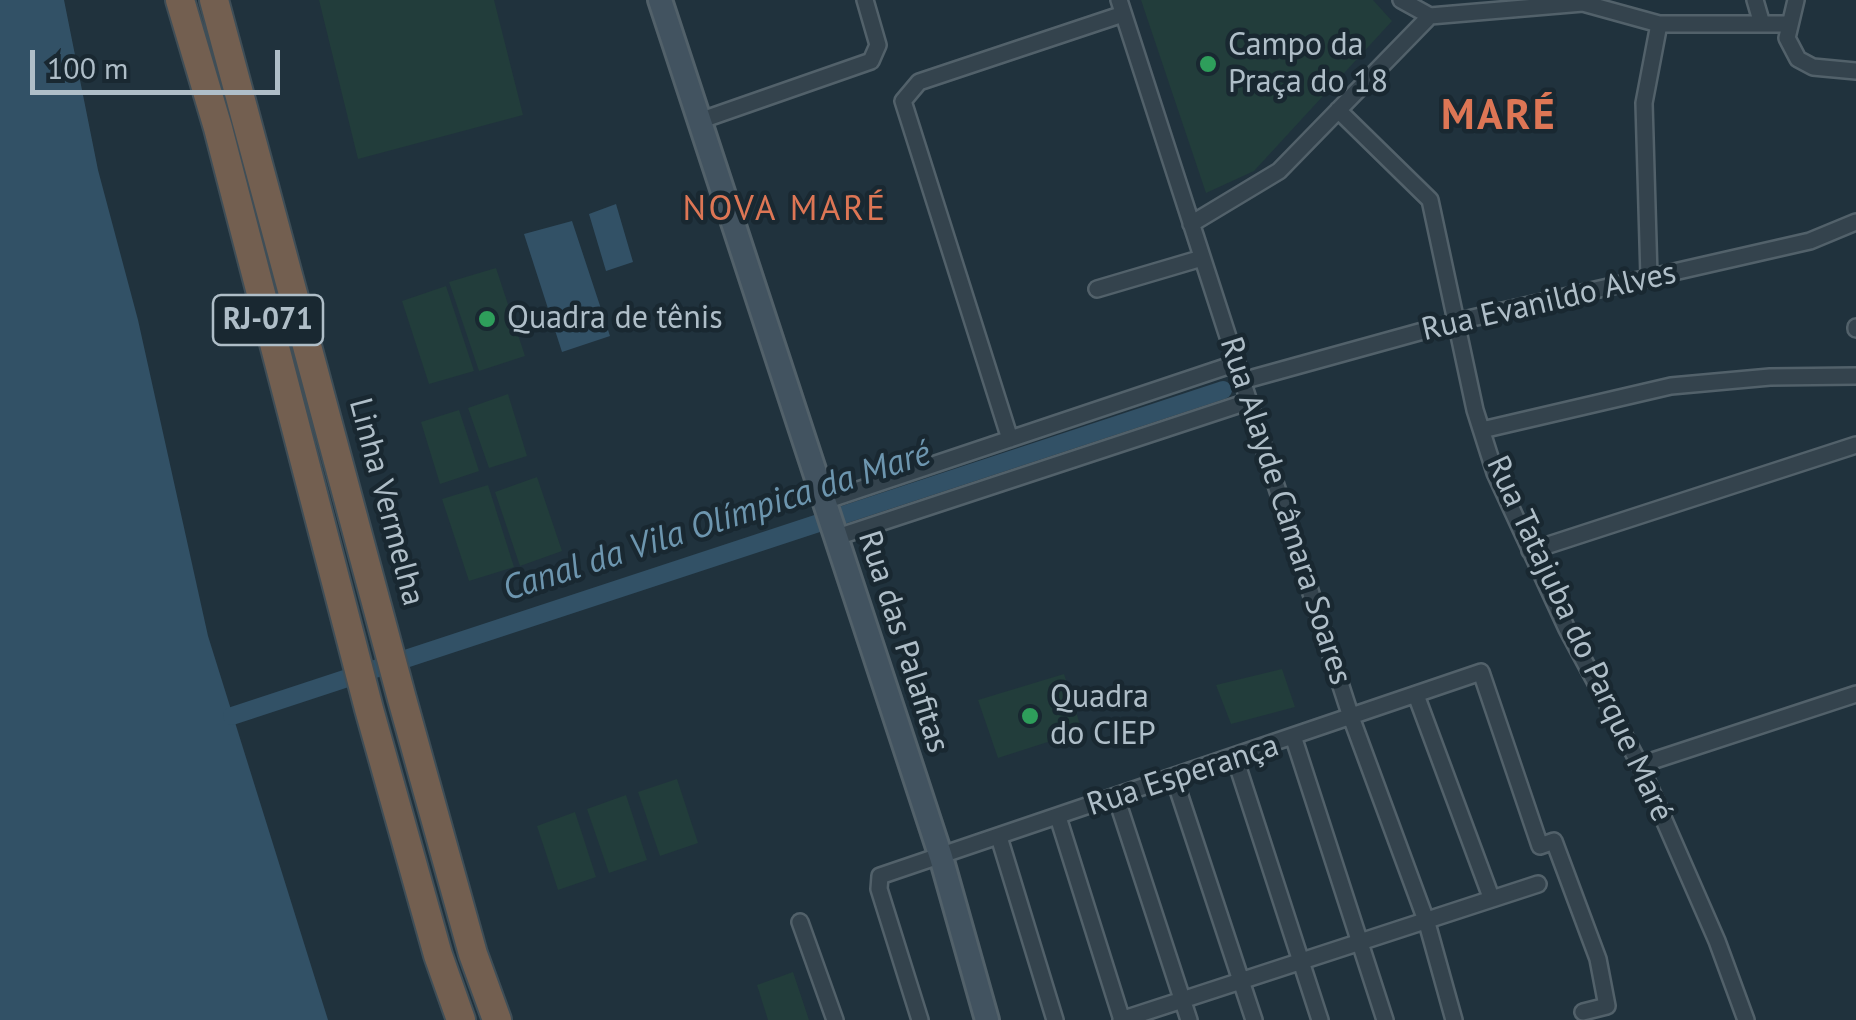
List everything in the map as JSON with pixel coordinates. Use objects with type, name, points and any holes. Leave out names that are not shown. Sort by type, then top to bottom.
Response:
[{"type":"highway","name":"Linha Vermelha","points":[[180,0],[218,128],[369,709],[438,955],[461,1020]]},
{"type":"highway","name":"Linha Vermelha","points":[[214,0],[402,699],[473,954],[497,1020]]},
{"type":"highway","points":[[228,0],[252,130]]},
{"type":"street","name":"Rua das Palafitas","points":[[660,0],[941,857],[987,1020]]},
{"type":"street","points":[[699,121],[872,61],[878,45],[865,0]]},
{"type":"street","points":[[1401,0],[1430,16]]},
{"type":"street","points":[[1756,0],[1762,24]]},
{"type":"street","points":[[1796,0],[1788,24],[1790,46],[1798,59],[1813,67],[1856,71]]},
{"type":"street","points":[[1192,224],[1266,182],[1430,16],[1487,7],[1582,3],[1659,24],[1788,24]]},
{"type":"street","points":[[1010,439],[904,116],[903,101],[908,90],[1121,7]]},
{"type":"street","name":"Rua Alayde Câmara Soares","points":[[1121,7],[1351,717],[1427,923],[1454,1020]]},
{"type":"street","points":[[1650,277],[1644,103],[1659,24]]},
{"type":"street","name":"Rua Tatajuba do Parque Maré","points":[[1338,110],[1430,200],[1495,473],[1530,551],[1640,765],[1717,941],[1746,1020]]},
{"type":"street","name":"Rua Evanildo Alves","points":[[1242,381],[1459,321],[1810,241],[1856,222]]},
{"type":"street","points":[[1096,289],[1202,258]]},
{"type":"street","points":[[829,522],[1010,439],[1236,363]]},
{"type":"street","points":[[1482,430],[1671,386],[1770,377],[1856,376]]},
{"type":"street","points":[[829,522],[1248,402]]},
{"type":"street","points":[[1530,551],[1856,445]]},
{"type":"street","name":"Rua Esperança","points":[[920,1020],[878,878],[1481,672],[1540,846],[1554,841],[1598,958],[1606,1006],[1583,1017]]},
{"type":"street","points":[[1640,765],[1856,694]]},
{"type":"street","points":[[1416,695],[1490,898]]},
{"type":"street","points":[[1294,739],[1384,1020]]},
{"type":"street","points":[[1235,758],[1320,1020]]},
{"type":"street","points":[[1174,778],[1254,1020]]},
{"type":"street","points":[[1116,798],[1188,1020]]},
{"type":"street","points":[[1058,818],[1122,1020],[1242,984],[1538,884]]},
{"type":"street","points":[[999,837],[1056,1020]]},
{"type":"street","points":[[800,922],[834,1020]]},
{"type":"green space","points":[[319,0],[494,0],[523,115],[358,159]]},
{"type":"green space","points":[[1141,0],[1373,0],[1392,21],[1254,171],[1206,193]]},
{"type":"green space","name":"Quadra de tênis","points":[[496,268],[525,356],[479,371],[449,282]]},
{"type":"green space","name":"Quadra de tênis","points":[[446,286],[474,371],[429,384],[402,301]]},
{"type":"green space","points":[[508,394],[527,456],[489,468],[468,408]]},
{"type":"green space","points":[[459,410],[479,471],[440,484],[421,422]]},
{"type":"green space","points":[[537,477],[562,551],[520,566],[495,492]]},
{"type":"green space","points":[[488,485],[514,567],[469,581],[442,499]]},
{"type":"green space","points":[[1282,669],[1295,707],[1231,724],[1216,685]]},
{"type":"green space","name":"Quadra do CIEP","points":[[1064,674],[1082,731],[998,758],[978,700]]},
{"type":"green space","points":[[677,779],[698,843],[660,856],[638,792]]},
{"type":"green space","points":[[626,795],[647,860],[609,873],[587,809]]},
{"type":"green space","points":[[575,812],[596,877],[558,890],[537,826]]},
{"type":"green space","points":[[793,972],[809,1020],[768,1020],[757,985]]},
{"type":"water","points":[[0,0],[64,0],[98,170],[138,320],[208,636],[328,1020],[0,1020]]},
{"type":"water","points":[[616,204],[633,262],[606,271],[589,214]]},
{"type":"water","points":[[572,221],[610,336],[562,352],[524,234]]},
{"type":"waterway","name":"Canal da Vila Olímpica da Maré","points":[[232,716],[1223,390]]},
{"type":"place","name":"Campo da Praça do 18","points":[[1208,64]]},
{"type":"place","name":"Quadra de tênis","points":[[487,319]]},
{"type":"place","name":"Quadra do CIEP","points":[[1030,716]]},
{"type":"district","name":"MARÉ","points":[[1499,117]]},
{"type":"district","name":"NOVA MARÉ","points":[[785,210]]}]
